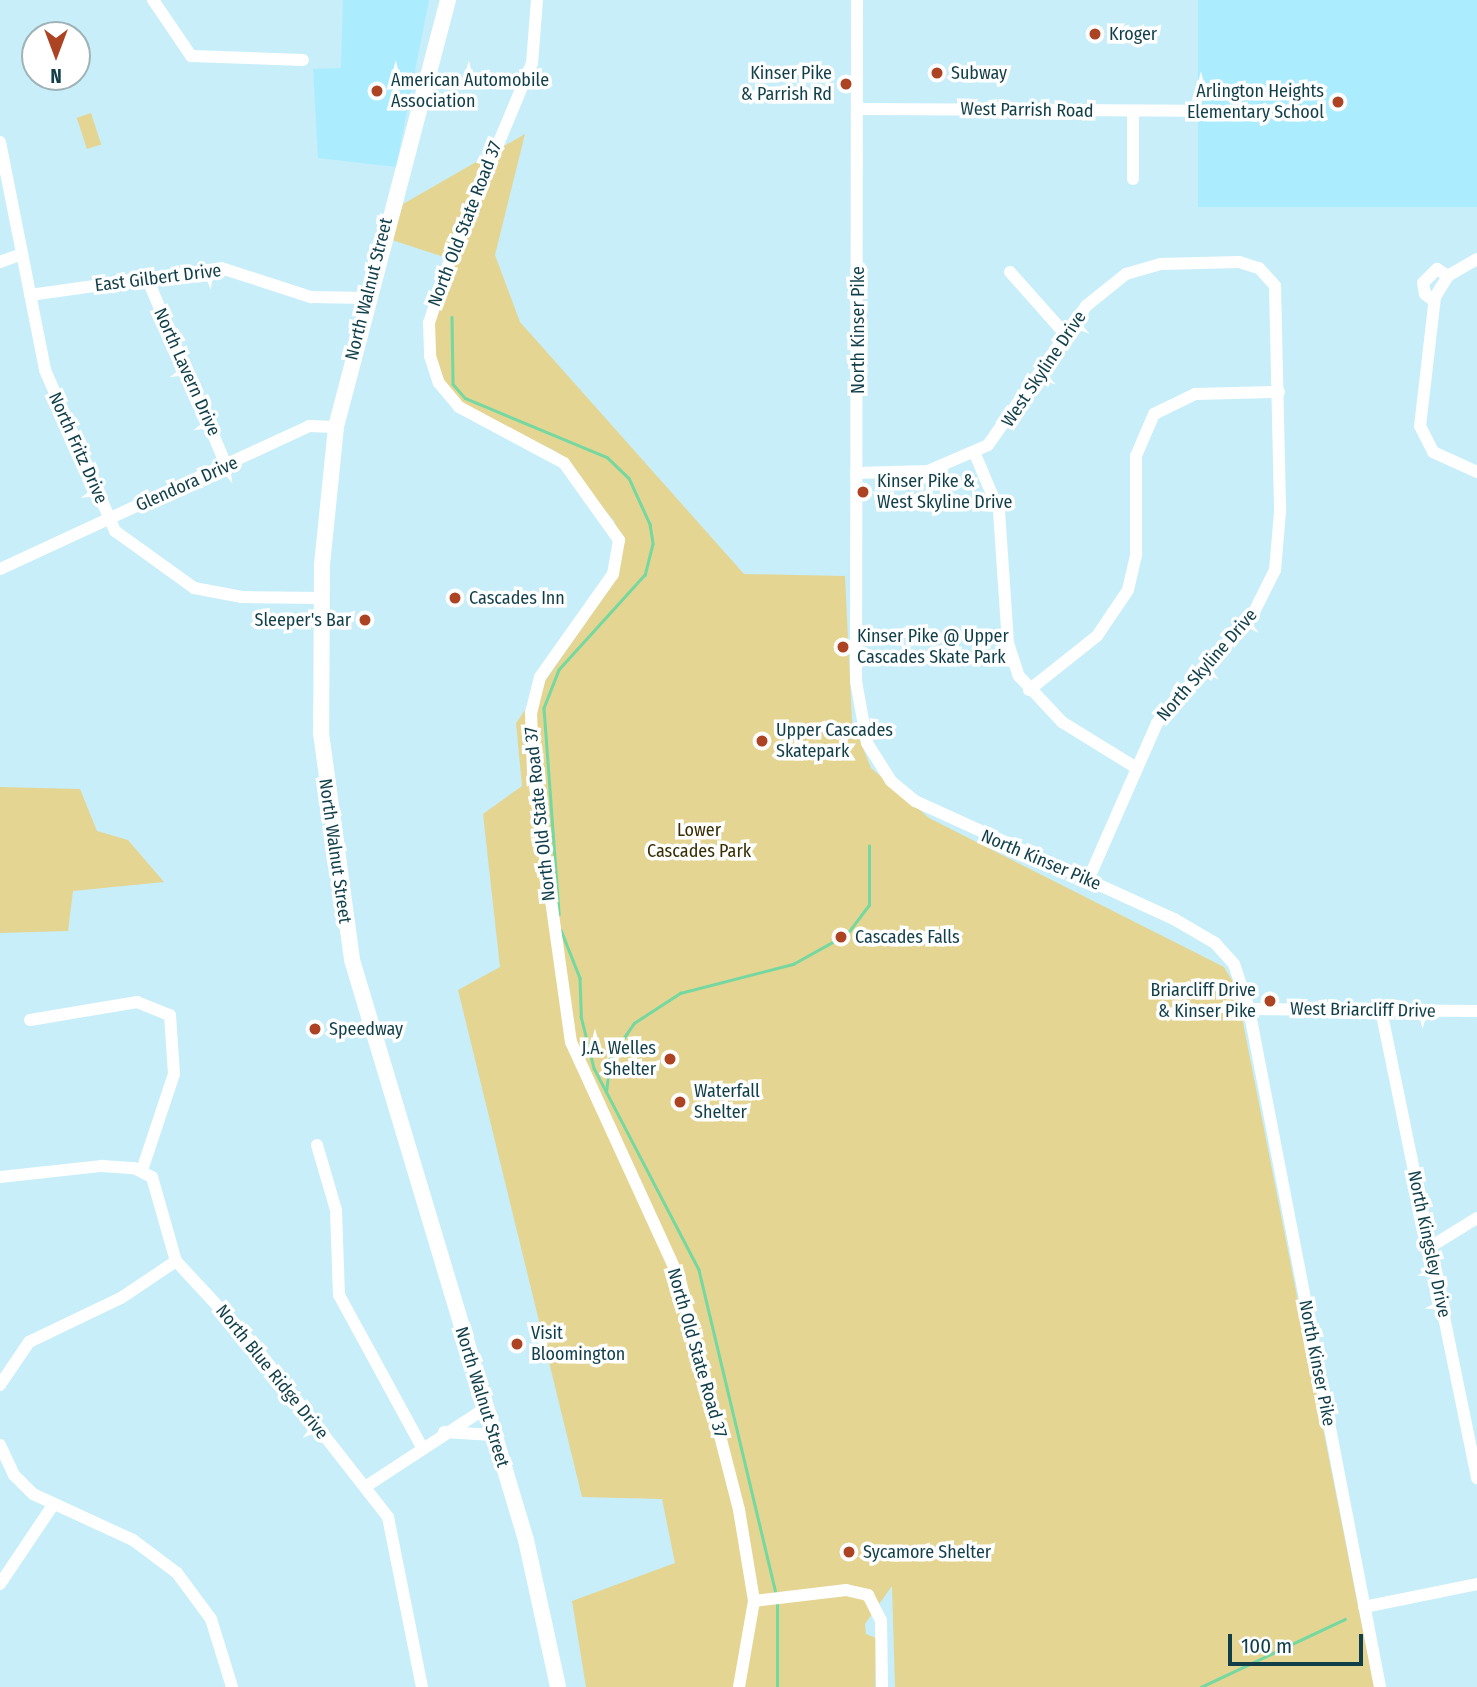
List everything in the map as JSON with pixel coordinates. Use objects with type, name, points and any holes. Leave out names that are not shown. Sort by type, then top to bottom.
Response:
[{"type":"main road","name":"North Walnut Street","points":[[448,0],[366,298],[336,428],[321,598],[326,790],[352,960],[539,1588],[558,1687]]},
{"type":"street","points":[[153,0],[191,56],[303,60]]},
{"type":"street","name":"North Old State Road 37","points":[[537,0],[532,63],[450,259],[429,323],[430,356],[439,383],[458,407],[564,463],[619,540],[613,574],[563,640],[534,698],[530,735],[547,891],[577,1061],[685,1295],[739,1510],[754,1601],[739,1687]]},
{"type":"street","name":"North Kinser Pike","points":[[858,0],[857,700],[872,753],[915,801],[1088,880],[1215,943],[1240,975],[1249,1009],[1380,1687]]},
{"type":"street","name":"West Parrish Road","points":[[859,108],[1194,111]]},
{"type":"street","points":[[1133,112],[1133,179]]},
{"type":"street","name":"North Fritz Drive","points":[[0,142],[45,370],[109,519],[127,542],[194,588],[242,597],[321,598]]},
{"type":"street","points":[[0,262],[22,254]]},
{"type":"street","points":[[1477,259],[1448,276],[1437,269],[1423,284],[1424,295],[1434,301],[1421,433],[1439,456],[1477,472]]},
{"type":"street","name":"West Skyline Drive","points":[[856,473],[928,471],[975,454],[1009,424],[1065,334],[1101,290],[1149,266],[1239,262],[1268,275]]},
{"type":"street","name":"East Gilbert Drive","points":[[30,295],[232,269],[319,299],[366,298]]},
{"type":"street","points":[[1010,272],[1065,334]]},
{"type":"street","name":"North Skyline Drive","points":[[1088,880],[1135,767],[1170,703],[1241,628],[1270,583],[1279,539],[1279,299],[1268,275]]},
{"type":"street","name":"North Lavern Drive","points":[[146,278],[227,467]]},
{"type":"street","points":[[1029,690],[1097,636],[1128,590],[1136,554],[1136,456],[1154,414],[1195,394],[1279,392]]},
{"type":"street","name":"Glendora Drive","points":[[0,569],[227,467],[309,426],[336,428]]},
{"type":"street","points":[[975,454],[999,511],[1008,643],[1029,690],[1062,722],[1135,767]]},
{"type":"street","points":[[30,1020],[137,1002],[170,1015],[174,1074],[142,1170]]},
{"type":"street","name":"West Briarcliff Drive","points":[[1249,1009],[1477,1011]]},
{"type":"street","name":"North Kingsley Drive","points":[[1381,1010],[1477,1478]]},
{"type":"street","points":[[317,1145],[336,1210],[339,1295],[423,1449]]},
{"type":"street","points":[[0,1177],[80,1167],[142,1170],[158,1187],[176,1261],[121,1298],[29,1342],[0,1385]]},
{"type":"street","points":[[1430,1247],[1477,1218]]},
{"type":"street","name":"North Blue Ridge Drive","points":[[176,1261],[252,1343],[365,1487],[396,1534],[422,1687]]},
{"type":"street","points":[[365,1487],[444,1432],[484,1409]]},
{"type":"street","points":[[444,1432],[493,1435]]},
{"type":"street","points":[[0,1446],[22,1485],[53,1505],[133,1540],[177,1573],[211,1619],[232,1687]]},
{"type":"street","points":[[0,1584],[53,1505]]},
{"type":"street","points":[[1364,1607],[1477,1584]]},
{"type":"street","points":[[754,1601],[846,1590],[868,1595],[881,1620],[882,1687]]},
{"type":"shaded area","points":[[343,0],[429,0],[396,167],[318,158],[313,69],[341,68]]},
{"type":"shaded area","name":"Arlington Heights Elementary School","points":[[1198,0],[1477,0],[1477,207],[1198,207]]},
{"type":"green space","points":[[91,113],[101,144],[87,149],[77,118]]},
{"type":"green space","name":"Lower Cascades Park","points":[[525,134],[495,255],[520,322],[744,574],[845,576],[852,721],[871,768],[929,818],[1224,967],[1236,987],[1374,1687],[895,1687],[892,1586],[865,1624],[866,1634],[876,1638],[875,1687],[586,1687],[572,1601],[675,1563],[662,1499],[582,1497],[458,990],[500,967],[483,814],[522,786],[516,723],[618,576],[623,545],[614,521],[557,452],[464,405],[438,373],[432,335],[450,259],[392,240],[403,204]]},
{"type":"green space","points":[[0,787],[80,789],[97,831],[128,840],[164,882],[73,891],[68,931],[0,933]]},
{"type":"waterway","points":[[452,317],[453,384],[465,398],[607,457],[629,478],[650,524],[653,544],[645,575],[559,670],[544,708],[559,914]]},
{"type":"waterway","points":[[606,1092],[610,1058],[634,1023],[680,993],[793,964],[847,934],[869,905],[869,846]]},
{"type":"waterway","points":[[561,930],[580,978],[581,1016],[594,1068],[699,1270],[776,1592]]},
{"type":"waterway","points":[[777,1602],[777,1687]]},
{"type":"waterway","points":[[1201,1687],[1345,1619]]},
{"type":"place","name":"Kroger","points":[[1095,34]]},
{"type":"place","name":"Subway","points":[[937,73]]},
{"type":"place","name":"Kinser Pike & Parrish Rd","points":[[846,84]]},
{"type":"place","name":"American Automobile Association","points":[[377,91]]},
{"type":"place","name":"Arlington Heights Elementary School","points":[[1338,102]]},
{"type":"place","name":"Kinser Pike & West Skyline Drive","points":[[863,492]]},
{"type":"place","name":"Cascades Inn","points":[[455,598]]},
{"type":"place","name":"Sleeper's Bar","points":[[365,620]]},
{"type":"place","name":"Kinser Pike @ Upper Cascades Skate Park","points":[[843,647]]},
{"type":"place","name":"Upper Cascades Skatepark","points":[[762,741]]},
{"type":"place","name":"Cascades Falls","points":[[841,937]]},
{"type":"place","name":"Briarcliff Drive & Kinser Pike","points":[[1270,1001]]},
{"type":"place","name":"Speedway","points":[[315,1029]]},
{"type":"place","name":"J.A. Welles Shelter","points":[[670,1059]]},
{"type":"place","name":"Waterfall Shelter","points":[[680,1102]]},
{"type":"place","name":"Visit Bloomington","points":[[517,1344]]},
{"type":"place","name":"Sycamore Shelter","points":[[849,1552]]}]
